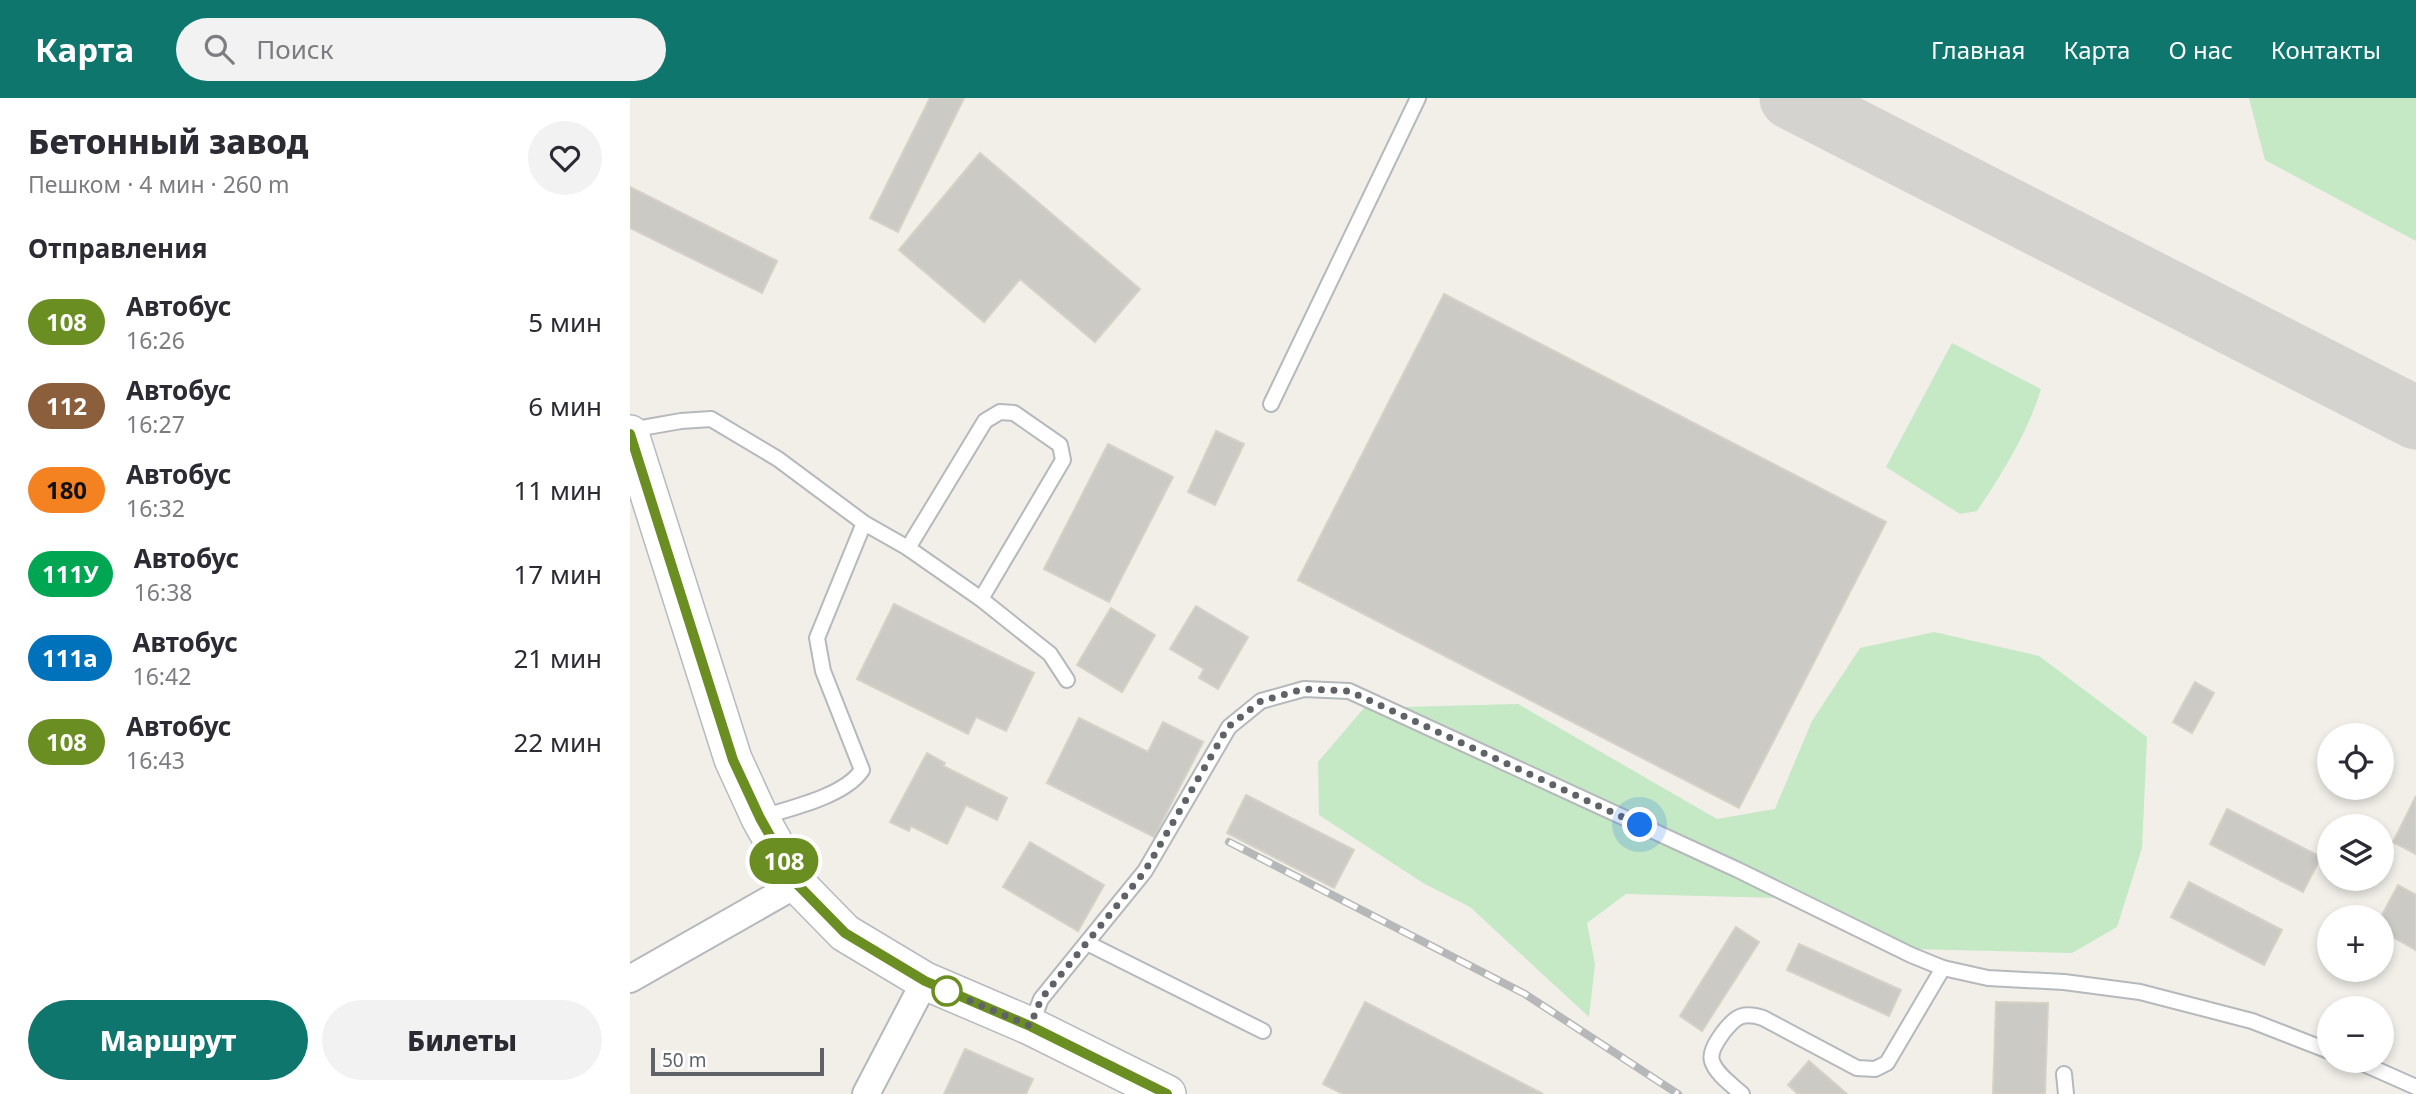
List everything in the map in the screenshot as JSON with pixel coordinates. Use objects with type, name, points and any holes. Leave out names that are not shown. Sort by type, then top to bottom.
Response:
[{"type":"main road","points":[[630,432],[733,760],[760,818],[797,884],[845,933],[925,981],[1030,1026],[1163,1093]]},
{"type":"street","points":[[630,979],[797,884]]},
{"type":"street","points":[[866,1094],[925,981]]},
{"type":"lane","points":[[1271,404],[1418,98]]},
{"type":"lane","points":[[908,548],[985,421],[1000,412],[1014,413],[1060,445],[1063,460],[981,599]]},
{"type":"lane","points":[[630,432],[681,421],[710,419],[778,459],[864,523],[908,548],[981,599],[1050,654],[1067,680]]},
{"type":"lane","points":[[760,818],[814,800],[855,781],[862,770],[823,671],[817,638],[864,523]]},
{"type":"lane","points":[[1030,1026],[1041,999],[1145,871],[1228,727],[1261,701],[1304,689],[1349,691],[1738,870],[1943,968],[1988,978],[2064,982],[2140,992],[2252,1021],[2317,1046]]},
{"type":"lane","points":[[1087,943],[1263,1031]]},
{"type":"lane","points":[[1742,1094],[1711,1059],[1713,1046],[1737,1018],[1752,1015],[1763,1018],[1857,1068],[1875,1069],[1887,1063],[1943,968]]},
{"type":"lane","points":[[2384,1073],[2416,1087]]},
{"type":"lane","points":[[2064,1074],[2066,1094]]},
{"type":"green space","points":[[2249,98],[2416,98],[2416,241],[2265,160]]},
{"type":"green space","points":[[1952,343],[2041,389],[2021,437],[1987,496],[1977,511],[1960,514],[1886,467]]},
{"type":"green space","points":[[1934,632],[2039,656],[2147,737],[2142,848],[2117,927],[2072,953],[1911,949],[1780,898],[1626,894],[1587,923],[1595,964],[1589,1017],[1470,907],[1423,883],[1319,815],[1318,762],[1364,708],[1518,704],[1717,819],[1775,809],[1812,721],[1860,648]]},
{"type":"building","points":[[930,98],[964,98],[898,232],[870,218]]},
{"type":"building","points":[[980,153],[1140,289],[1095,342],[1020,279],[984,322],[899,250]]},
{"type":"building","points":[[630,187],[777,261],[762,293],[630,228]]},
{"type":"building","points":[[1444,294],[1886,522],[1739,808],[1298,580]]},
{"type":"building","points":[[1216,431],[1244,444],[1215,505],[1188,492]]},
{"type":"building","points":[[1108,444],[1173,477],[1109,602],[1044,569]]},
{"type":"building","points":[[894,604],[1034,673],[1006,731],[976,717],[968,734],[857,679]]},
{"type":"building","points":[[1196,606],[1248,637],[1218,689],[1199,678],[1204,669],[1170,649]]},
{"type":"building","points":[[1111,608],[1155,635],[1122,692],[1077,665]]},
{"type":"building","points":[[2195,682],[2214,693],[2192,733],[2173,722]]},
{"type":"building","points":[[1079,718],[1148,752],[1163,722],[1203,742],[1154,837],[1047,783]]},
{"type":"building","points":[[927,753],[945,763],[943,766],[1007,798],[997,820],[966,805],[947,844],[911,826],[909,831],[890,822]]},
{"type":"building","points":[[1246,795],[1354,850],[1334,888],[1227,833]]},
{"type":"building","points":[[2416,796],[2416,854],[2394,843]]},
{"type":"building","points":[[2227,809],[2317,855],[2317,865],[2303,892],[2210,844]]},
{"type":"building","points":[[1030,842],[1104,885],[1078,931],[1003,887]]},
{"type":"building","points":[[2189,882],[2282,930],[2264,965],[2171,917]]},
{"type":"building","points":[[2398,885],[2416,895],[2416,950],[2394,938],[2394,905],[2387,905]]},
{"type":"building","points":[[1736,927],[1759,942],[1702,1031],[1680,1016]]},
{"type":"building","points":[[1799,944],[1901,990],[1889,1016],[1787,970]]},
{"type":"building","points":[[1365,1002],[1543,1094],[1343,1094],[1323,1084]]},
{"type":"building","points":[[1996,1002],[2048,1003],[2045,1094],[1993,1094]]},
{"type":"building","points":[[965,1049],[1033,1079],[1026,1094],[944,1094]]},
{"type":"building","points":[[1809,1061],[1847,1094],[1798,1094],[1788,1085]]},
{"type":"taxiway","points":[[1791,98],[2416,418]]},
{"type":"railway","points":[[1229,842],[1525,994],[1678,1094]]},
{"type":"bus line","name":"108","points":[[630,434],[733,760],[760,818],[797,884],[845,933],[925,981],[1030,1026],[1167,1094]]},
{"type":"route","points":[[947,991],[1030,1026],[1041,999],[1145,871],[1228,727],[1261,701],[1304,689],[1349,691],[1640,825]]}]
